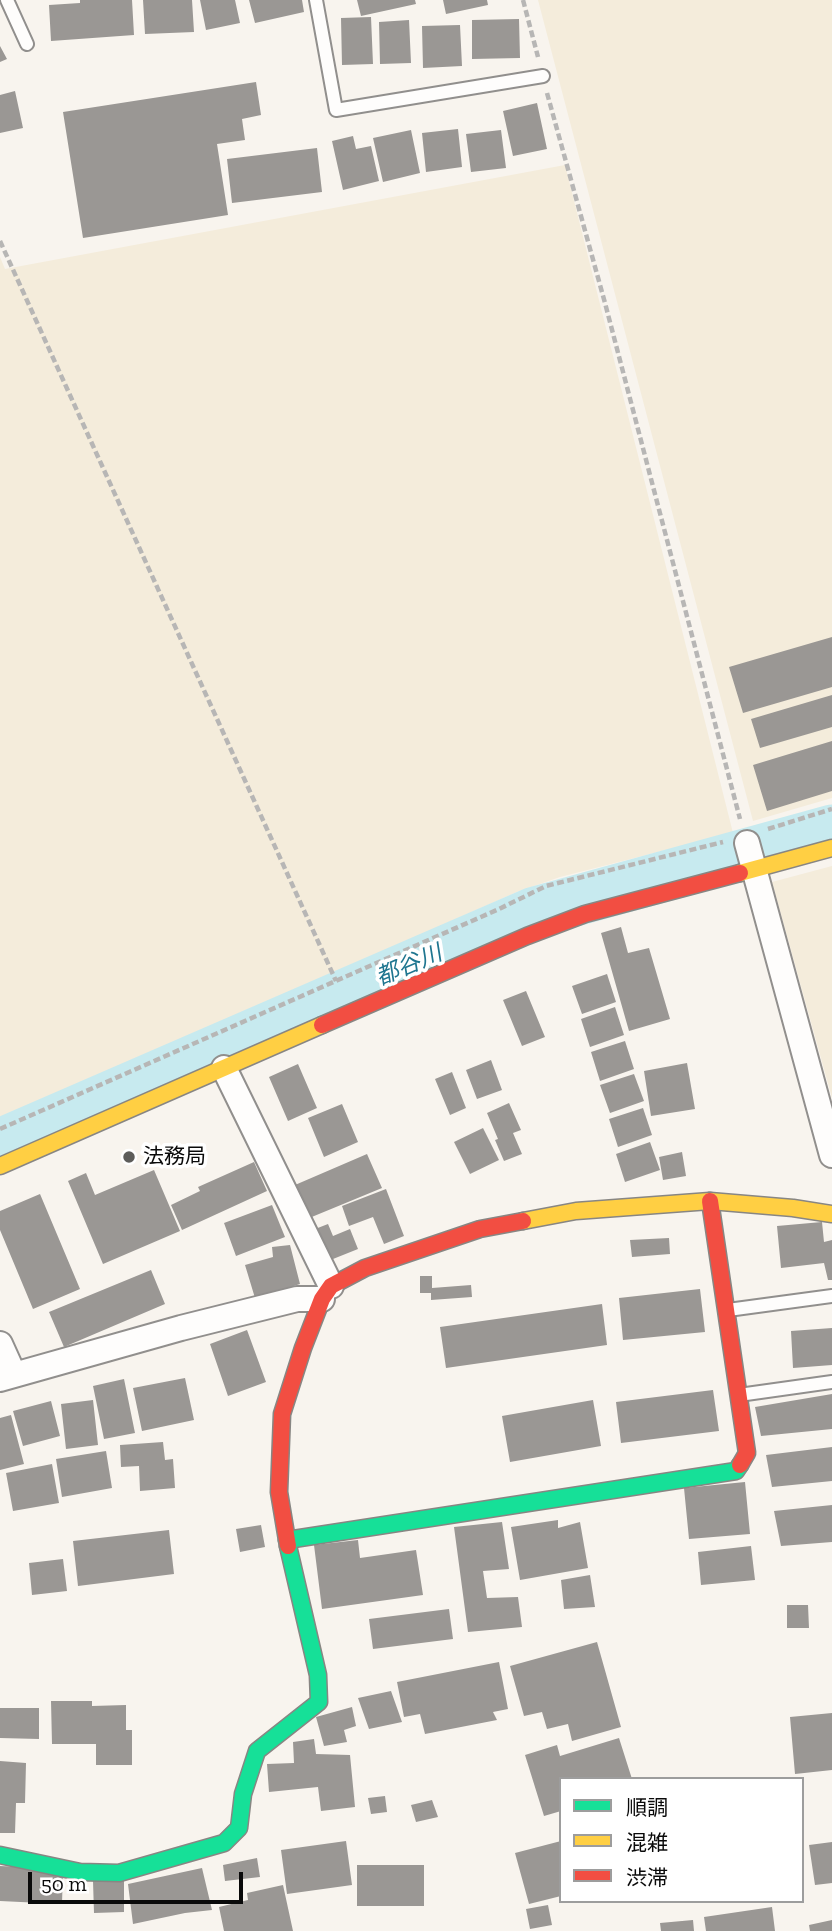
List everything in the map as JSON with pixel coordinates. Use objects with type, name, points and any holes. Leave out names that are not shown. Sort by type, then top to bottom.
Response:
[{"type":"street","points":[[0,1166],[527,936],[751,857],[832,848]]},
{"type":"street","points":[[751,857],[832,1155]]},
{"type":"street","points":[[0,1856],[80,1872],[119,1873],[223,1843],[239,1828],[243,1794],[257,1751],[319,1702],[318,1675],[287,1540],[279,1492],[282,1414],[303,1348],[327,1293],[223,1068]]},
{"type":"street","points":[[287,1540],[736,1471],[747,1453],[710,1201]]},
{"type":"street","points":[[0,1343],[7,1377],[284,1302],[327,1293],[365,1268],[480,1228],[576,1211],[710,1201],[832,1214]]},
{"type":"lane","points":[[7,0],[27,44]]},
{"type":"lane","points":[[316,0],[336,110],[543,76]]},
{"type":"lane","points":[[726,1310],[832,1296]]},
{"type":"lane","points":[[739,1395],[832,1382]]},
{"type":"path","points":[[523,0],[751,857]]},
{"type":"path","points":[[0,241],[336,981]]},
{"type":"path","points":[[0,1129],[546,886],[628,866]]},
{"type":"shaded area","points":[[538,0],[832,0],[832,798],[753,821]]},
{"type":"shaded area","points":[[565,165],[733,833],[560,877],[517,892],[0,1121],[0,257],[5,269]]},
{"type":"shaded area","points":[[832,866],[832,1098],[772,882]]},
{"type":"building","points":[[80,0],[132,0],[134,35],[51,41],[49,5],[80,3]]},
{"type":"building","points":[[143,0],[192,0],[194,32],[145,34]]},
{"type":"building","points":[[200,0],[235,0],[240,23],[206,30]]},
{"type":"building","points":[[249,0],[302,0],[304,12],[255,23]]},
{"type":"building","points":[[357,0],[415,0],[416,4],[361,16]]},
{"type":"building","points":[[443,0],[487,0],[488,5],[446,14]]},
{"type":"building","points":[[371,17],[373,64],[342,65],[341,18]]},
{"type":"building","points":[[519,19],[520,58],[472,59],[472,20]]},
{"type":"building","points":[[409,20],[411,63],[380,64],[379,22]]},
{"type":"building","points":[[460,25],[462,66],[423,68],[422,26]]},
{"type":"building","points":[[0,46],[7,59],[0,62]]},
{"type":"building","points":[[256,82],[261,115],[242,119],[245,140],[217,144],[228,215],[83,238],[63,112]]},
{"type":"building","points":[[15,91],[23,128],[0,133],[0,95]]},
{"type":"building","points":[[537,103],[547,149],[513,156],[503,111]]},
{"type":"building","points":[[458,129],[462,167],[426,172],[422,133]]},
{"type":"building","points":[[411,130],[420,173],[383,182],[373,138]]},
{"type":"building","points":[[501,130],[506,168],[471,172],[466,134]]},
{"type":"building","points":[[353,136],[356,149],[371,146],[379,181],[343,190],[332,141]]},
{"type":"building","points":[[317,148],[322,192],[232,203],[227,159]]},
{"type":"building","points":[[832,637],[832,687],[743,713],[729,667]]},
{"type":"building","points":[[832,695],[832,727],[760,748],[751,719]]},
{"type":"building","points":[[832,741],[832,791],[767,811],[753,765]]},
{"type":"building","points":[[621,927],[628,953],[649,948],[670,1019],[629,1031],[601,933]]},
{"type":"building","points":[[607,974],[616,1002],[582,1014],[572,986]]},
{"type":"building","points":[[526,991],[545,1037],[522,1046],[503,1000]]},
{"type":"building","points":[[615,1007],[624,1035],[590,1047],[581,1019]]},
{"type":"building","points":[[625,1041],[634,1069],[600,1081],[591,1052]]},
{"type":"building","points":[[491,1060],[502,1090],[477,1099],[466,1070]]},
{"type":"building","points":[[687,1063],[695,1109],[651,1116],[644,1071]]},
{"type":"building","points":[[298,1064],[317,1108],[288,1121],[269,1077]]},
{"type":"building","points":[[452,1072],[466,1108],[450,1115],[435,1079]]},
{"type":"building","points":[[634,1074],[644,1101],[610,1113],[600,1085]]},
{"type":"building","points":[[509,1103],[521,1130],[513,1133],[522,1154],[504,1161],[487,1113]]},
{"type":"building","points":[[342,1104],[358,1142],[324,1157],[308,1118]]},
{"type":"building","points":[[643,1108],[652,1135],[618,1147],[609,1119]]},
{"type":"building","points":[[483,1128],[499,1160],[470,1174],[454,1142]]},
{"type":"building","points":[[650,1142],[660,1170],[625,1182],[616,1154]]},
{"type":"building","points":[[682,1152],[686,1176],[663,1180],[659,1157]]},
{"type":"building","points":[[367,1154],[382,1188],[302,1221],[288,1188]]},
{"type":"building","points":[[254,1162],[267,1191],[182,1230],[171,1205],[200,1191],[198,1187]]},
{"type":"building","points":[[154,1170],[180,1231],[103,1264],[68,1181],[86,1173],[95,1195]]},
{"type":"building","points":[[386,1189],[404,1236],[384,1244],[373,1217],[349,1226],[342,1206]]},
{"type":"building","points":[[40,1194],[80,1289],[33,1309],[0,1230],[0,1211]]},
{"type":"building","points":[[272,1205],[285,1237],[236,1256],[224,1223]]},
{"type":"building","points":[[822,1222],[824,1242],[832,1240],[832,1280],[828,1280],[824,1263],[781,1268],[777,1226]]},
{"type":"building","points":[[328,1224],[333,1236],[350,1229],[358,1249],[323,1263],[310,1231]]},
{"type":"building","points":[[669,1238],[670,1254],[632,1257],[630,1240]]},
{"type":"building","points":[[290,1245],[300,1284],[255,1298],[245,1265],[273,1257],[272,1247]]},
{"type":"building","points":[[151,1270],[165,1304],[64,1347],[49,1312]]},
{"type":"building","points":[[420,1276],[432,1276],[432,1288],[471,1285],[472,1297],[431,1300],[431,1293],[420,1293]]},
{"type":"building","points":[[700,1289],[705,1332],[623,1340],[619,1298]]},
{"type":"building","points":[[602,1304],[607,1345],[446,1368],[440,1327]]},
{"type":"building","points":[[832,1328],[832,1365],[793,1368],[791,1331]]},
{"type":"building","points":[[247,1330],[266,1382],[228,1396],[210,1344]]},
{"type":"building","points":[[185,1378],[194,1420],[142,1431],[133,1388]]},
{"type":"building","points":[[124,1379],[135,1433],[104,1439],[93,1386]]},
{"type":"building","points":[[713,1390],[719,1431],[621,1443],[616,1402]]},
{"type":"building","points":[[832,1394],[832,1429],[761,1436],[755,1407]]},
{"type":"building","points":[[93,1400],[98,1445],[66,1449],[61,1404]]},
{"type":"building","points":[[593,1400],[601,1446],[510,1462],[502,1416]]},
{"type":"building","points":[[51,1401],[60,1436],[23,1446],[13,1411]]},
{"type":"building","points":[[11,1415],[24,1464],[0,1470],[0,1418]]},
{"type":"building","points":[[163,1442],[165,1460],[173,1459],[175,1488],[140,1491],[139,1466],[121,1467],[120,1445]]},
{"type":"building","points":[[832,1447],[832,1481],[772,1487],[766,1455]]},
{"type":"building","points":[[106,1451],[112,1488],[62,1497],[56,1459]]},
{"type":"building","points":[[52,1464],[59,1503],[13,1511],[6,1473]]},
{"type":"building","points":[[745,1482],[750,1534],[689,1539],[684,1488]]},
{"type":"building","points":[[832,1505],[832,1542],[781,1546],[774,1511]]},
{"type":"building","points":[[558,1520],[558,1528],[580,1522],[588,1568],[520,1580],[511,1527]]},
{"type":"building","points":[[502,1522],[509,1569],[483,1571],[487,1598],[518,1597],[522,1627],[468,1632],[454,1527]]},
{"type":"building","points":[[261,1525],[265,1547],[240,1552],[236,1529]]},
{"type":"building","points":[[169,1530],[174,1574],[78,1586],[73,1541]]},
{"type":"building","points":[[358,1540],[360,1558],[416,1550],[423,1595],[322,1609],[314,1545]]},
{"type":"building","points":[[751,1546],[755,1580],[701,1585],[698,1552]]},
{"type":"building","points":[[63,1559],[67,1591],[32,1595],[29,1563]]},
{"type":"building","points":[[590,1575],[595,1607],[564,1609],[561,1580]]},
{"type":"building","points":[[787,1605],[808,1605],[809,1628],[787,1628]]},
{"type":"building","points":[[449,1609],[453,1639],[373,1649],[369,1619]]},
{"type":"building","points":[[597,1642],[621,1727],[572,1741],[568,1724],[547,1729],[542,1712],[524,1716],[510,1666]]},
{"type":"building","points":[[499,1662],[508,1709],[493,1712],[497,1720],[425,1734],[420,1714],[404,1717],[397,1682]]},
{"type":"building","points":[[391,1691],[402,1722],[369,1729],[358,1698]]},
{"type":"building","points":[[51,1701],[92,1701],[92,1706],[126,1705],[126,1730],[132,1730],[132,1765],[96,1765],[96,1744],[52,1744]]},
{"type":"building","points":[[352,1707],[356,1726],[344,1730],[347,1742],[324,1746],[316,1717]]},
{"type":"building","points":[[0,1708],[39,1708],[39,1739],[0,1738]]},
{"type":"building","points":[[832,1713],[832,1770],[795,1774],[790,1717]]},
{"type":"building","points":[[619,1738],[631,1777],[559,1777],[559,1812],[544,1816],[525,1755],[557,1745],[560,1756]]},
{"type":"building","points":[[314,1739],[316,1754],[350,1755],[355,1807],[321,1811],[318,1787],[269,1792],[267,1764],[294,1763],[293,1742]]},
{"type":"building","points":[[0,1761],[26,1763],[25,1803],[16,1803],[15,1833],[0,1833]]},
{"type":"building","points":[[385,1796],[387,1812],[371,1814],[368,1798]]},
{"type":"building","points":[[432,1800],[438,1817],[416,1822],[411,1805]]},
{"type":"building","points":[[346,1841],[352,1885],[287,1894],[281,1850]]},
{"type":"building","points":[[559,1842],[559,1896],[529,1904],[515,1853]]},
{"type":"building","points":[[832,1842],[832,1883],[815,1885],[809,1845]]},
{"type":"building","points":[[257,1858],[260,1877],[225,1881],[223,1865]]},
{"type":"building","points":[[357,1865],[424,1865],[424,1906],[357,1906]]},
{"type":"building","points":[[0,1866],[63,1869],[62,1904],[0,1901]]},
{"type":"building","points":[[202,1868],[212,1910],[133,1924],[128,1884]]},
{"type":"building","points":[[93,1881],[124,1881],[124,1912],[94,1913]]},
{"type":"building","points":[[283,1885],[293,1931],[224,1931],[219,1907],[248,1900],[247,1893]]},
{"type":"building","points":[[548,1905],[552,1925],[530,1929],[526,1909]]},
{"type":"building","points":[[772,1907],[775,1931],[706,1931],[704,1917]]},
{"type":"building","points":[[693,1920],[694,1931],[661,1931],[660,1923]]},
{"type":"building","points":[[832,1920],[832,1931],[810,1931],[809,1925]]},
{"type":"waterway","name":"都谷川","points":[[0,1144],[535,912],[832,830]]},
{"type":"traffic: fast","points":[[287,1540],[736,1471],[740,1465]]},
{"type":"traffic: fast","points":[[0,1855],[80,1872],[119,1873],[224,1843],[239,1828],[243,1794],[257,1751],[319,1702],[318,1675],[288,1546]]},
{"type":"traffic: slow","points":[[740,873],[832,848]]},
{"type":"traffic: slow","points":[[0,1166],[322,1025]]},
{"type":"traffic: slow","points":[[523,1221],[576,1211],[710,1201],[832,1214]]},
{"type":"traffic: jam","points":[[322,1025],[527,936],[585,914],[740,873]]},
{"type":"traffic: jam","points":[[710,1201],[747,1453],[740,1465]]},
{"type":"traffic: jam","points":[[288,1546],[279,1492],[282,1414],[303,1348],[322,1299],[331,1286],[365,1268],[480,1229],[523,1221]]},
{"type":"place","name":"法務局","points":[[129,1157]]}]
